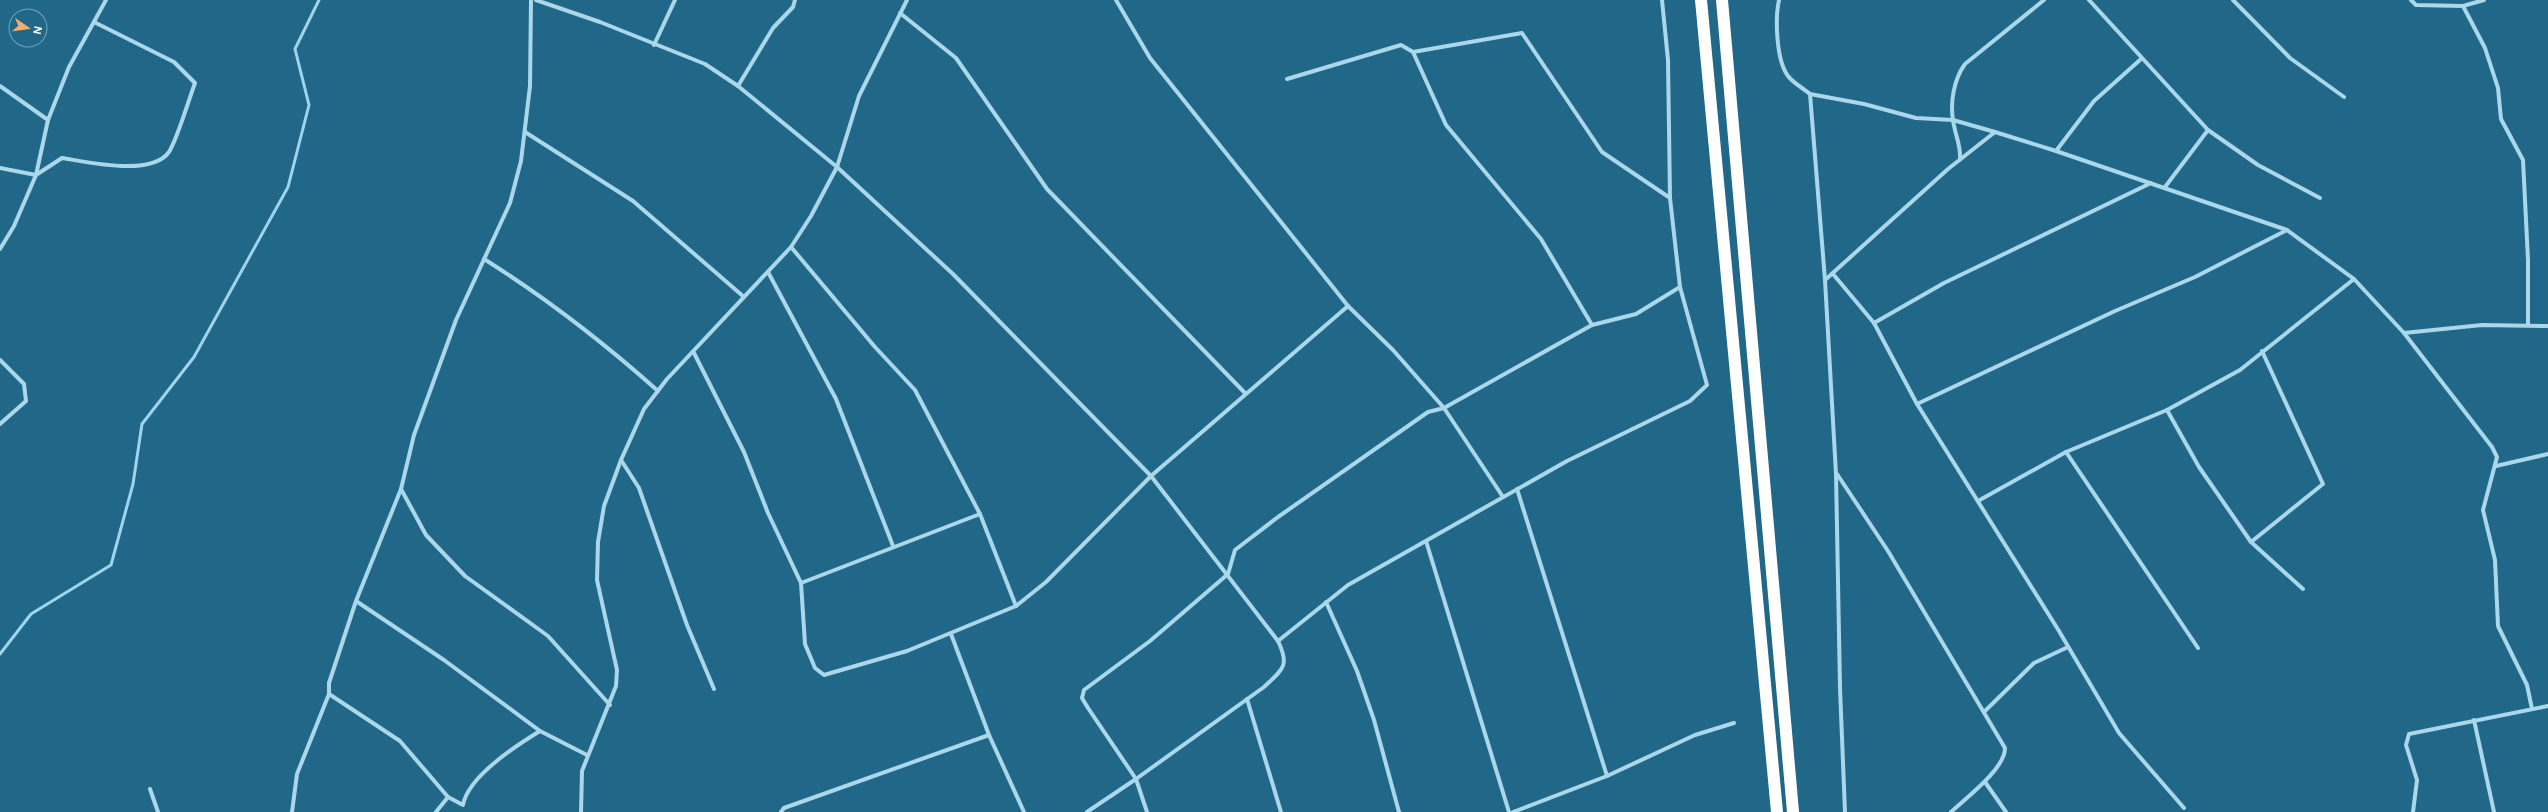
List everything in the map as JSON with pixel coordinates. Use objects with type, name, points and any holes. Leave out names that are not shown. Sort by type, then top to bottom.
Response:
[{"type":"highway","points":[[1701,0],[1777,812]]},
{"type":"highway","points":[[1722,0],[1793,812]]},
{"type":"street","points":[[0,249],[14,226],[36,175],[48,120],[69,67],[106,0]]},
{"type":"street","points":[[292,812],[297,774],[329,694],[329,683],[356,601],[401,488],[405,466],[422,413],[456,320],[510,203],[525,132],[530,86],[531,0]]},
{"type":"street","points":[[536,0],[600,22],[654,45],[705,64],[738,86],[837,167],[953,274],[1151,476],[1228,574],[1278,641],[1286,656],[1283,669],[1247,699],[1136,779],[1087,812]]},
{"type":"street","points":[[654,45],[675,0]]},
{"type":"street","points":[[738,86],[773,28],[793,7],[795,0]]},
{"type":"street","points":[[581,812],[582,771],[587,755],[610,705],[616,686],[617,670],[597,580],[598,542],[604,506],[621,460],[644,409],[658,391],[791,247],[837,167],[852,113],[907,0]]},
{"type":"street","points":[[1116,0],[1150,58],[1348,306],[1392,350],[1444,408],[1503,497]]},
{"type":"street","points":[[1278,641],[1348,585],[1567,461],[1690,401],[1707,386],[1680,286],[1670,198],[1668,60],[1662,0]]},
{"type":"street","points":[[1780,0],[1775,17],[1782,62],[1788,76],[1810,94],[1864,104],[1916,118],[1953,120],[2151,182],[2287,230],[2354,279],[2404,333],[2492,446],[2497,457],[2496,466],[2483,510],[2495,560],[2498,626],[2527,685],[2532,709]]},
{"type":"street","points":[[1960,159],[1961,147],[1953,120],[1954,87],[1958,74],[1965,64],[2044,0]]},
{"type":"street","points":[[2089,0],[2141,59],[2208,130],[2258,166],[2320,198]]},
{"type":"street","points":[[2233,0],[2290,58],[2344,97]]},
{"type":"street","points":[[2411,0],[2416,5],[2463,6],[2484,0]]},
{"type":"street","points":[[2463,6],[2485,48],[2498,88],[2501,119],[2523,160],[2528,260],[2528,325]]},
{"type":"street","points":[[900,13],[956,58],[1047,189],[1245,393]]},
{"type":"street","points":[[0,168],[36,175],[62,158],[124,167],[156,161],[168,152],[195,83],[174,62],[94,22]]},
{"type":"street","points":[[1413,52],[1522,34],[1602,152],[1670,198]]},
{"type":"street","points":[[1287,79],[1401,45],[1413,52],[1446,125],[1541,239],[1592,324]]},
{"type":"street","points":[[2056,151],[2094,101],[2141,59]]},
{"type":"street","points":[[0,86],[48,120]]},
{"type":"street","points":[[1810,94],[1825,280],[1836,474],[1840,688],[1845,812]]},
{"type":"street","points":[[2164,187],[2208,130]]},
{"type":"street","points":[[525,132],[633,201],[744,297]]},
{"type":"street","points":[[1825,280],[1960,159],[1995,132]]},
{"type":"street","points":[[1874,323],[1944,283],[2151,182]]},
{"type":"street","points":[[1917,404],[2115,311],[2195,277],[2287,230]]},
{"type":"street","points":[[791,247],[875,347],[915,390],[980,514],[1016,606]]},
{"type":"street","points":[[484,259],[536,291],[611,349],[658,391]]},
{"type":"street","points":[[768,272],[836,400],[893,546]]},
{"type":"street","points":[[1833,274],[1874,323],[1917,404],[1978,500],[2119,733],[2184,808]]},
{"type":"street","points":[[1978,500],[2066,452],[2167,410],[2240,370],[2354,279]]},
{"type":"street","points":[[1147,812],[1136,779],[1082,698],[1084,690],[1150,641],[1228,574],[1235,550],[1241,545],[1428,412],[1444,408],[1592,324],[1636,314],[1680,286]]},
{"type":"street","points":[[694,353],[744,452],[768,513],[801,583],[805,644],[815,668],[824,675],[907,651],[1016,606],[1046,582],[1151,476],[1245,393],[1348,306]]},
{"type":"street","points":[[2404,333],[2482,325],[2548,326]]},
{"type":"street","points":[[2251,542],[2323,484],[2262,351]]},
{"type":"street","points":[[0,360],[24,384],[26,389],[26,401],[0,424]]},
{"type":"street","points":[[2167,410],[2199,467],[2251,542],[2303,589]]},
{"type":"street","points":[[2066,452],[2198,648]]},
{"type":"street","points":[[2496,466],[2548,454]]},
{"type":"street","points":[[621,460],[639,488],[687,625],[714,689]]},
{"type":"street","points":[[1836,474],[1888,551],[1985,711],[2005,748],[2003,758],[1984,782],[1951,812]]},
{"type":"street","points":[[401,488],[426,535],[465,576],[548,636],[610,705]]},
{"type":"street","points":[[1517,489],[1607,776]]},
{"type":"street","points":[[801,583],[893,546],[980,514]]},
{"type":"street","points":[[1426,541],[1509,812]]},
{"type":"street","points":[[356,601],[461,672],[540,731],[587,755]]},
{"type":"street","points":[[1326,602],[1356,670],[1374,720],[1399,812]]},
{"type":"street","points":[[951,634],[989,734],[1024,812]]},
{"type":"street","points":[[1985,711],[2034,663],[2068,647]]},
{"type":"street","points":[[329,694],[400,740],[448,797],[463,805],[465,794],[506,753],[540,731]]},
{"type":"street","points":[[1247,699],[1281,812]]},
{"type":"street","points":[[2413,812],[2417,780],[2406,745],[2409,734],[2548,706]]},
{"type":"street","points":[[2474,720],[2494,812]]},
{"type":"street","points":[[1513,812],[1607,776],[1695,735],[1734,723]]},
{"type":"street","points":[[781,812],[784,808],[989,734]]},
{"type":"street","points":[[1984,782],[2006,812]]},
{"type":"street","points":[[150,789],[158,812]]},
{"type":"street","points":[[436,812],[448,797]]},
{"type":"waterway","points":[[0,654],[31,614],[111,565],[133,484],[142,424],[194,357],[288,187],[309,105],[295,49],[319,0]]}]
